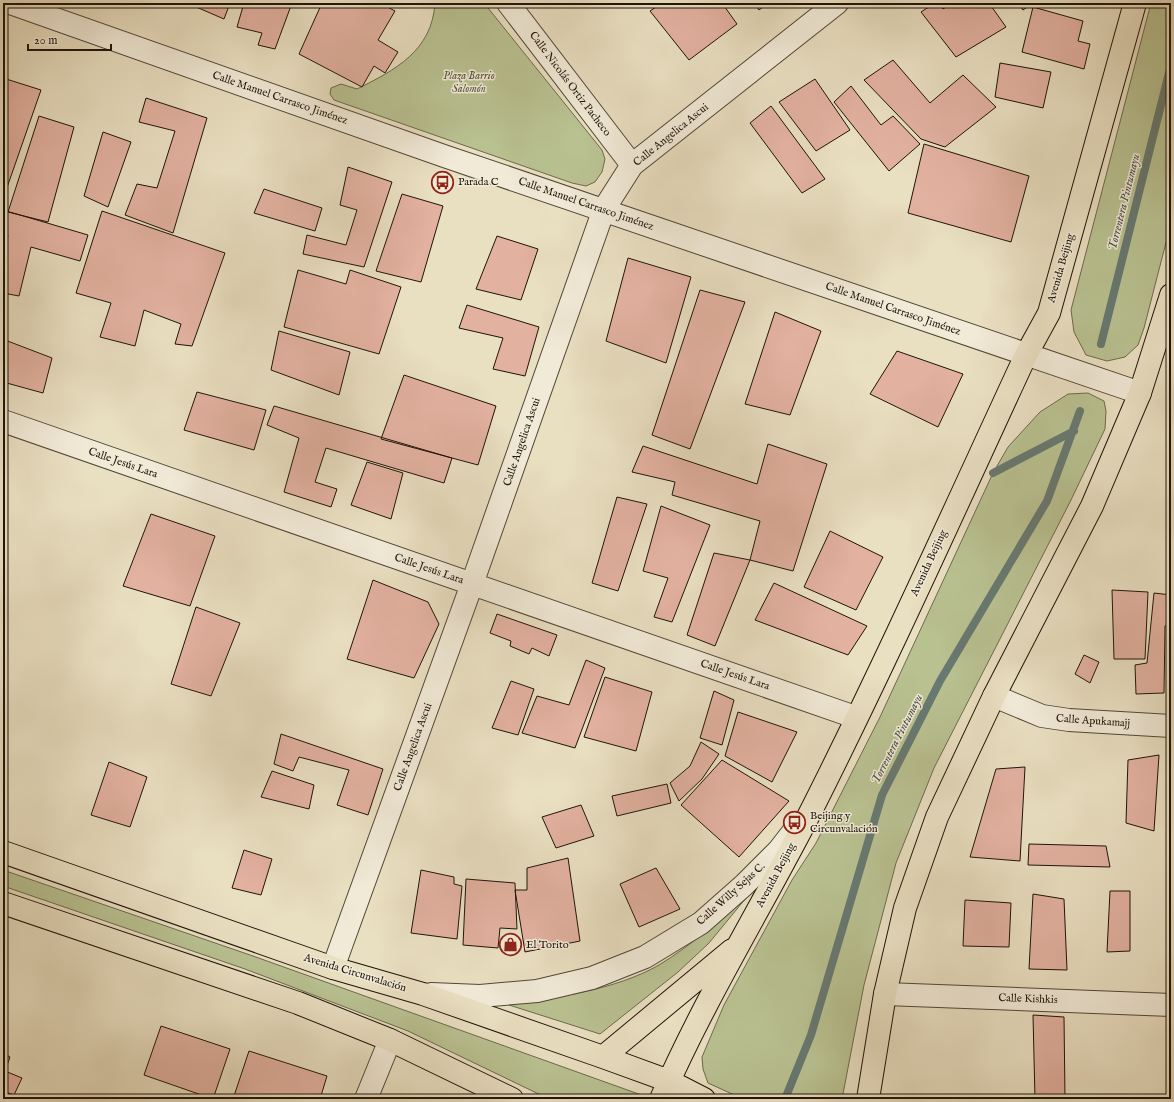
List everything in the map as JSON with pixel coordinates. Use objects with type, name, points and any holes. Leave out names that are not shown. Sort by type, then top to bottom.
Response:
[{"type":"main road","name":"Avenida Beijing","points":[[665,1090],[738,945],[812,807],[856,717],[1026,355],[1049,313],[1135,3]]},
{"type":"main road","points":[[868,1099],[884,994],[905,908],[937,817],[994,696],[1092,506],[1140,393],[1171,295]]},
{"type":"main road","name":"Avenida Circunvalación","points":[[3,852],[333,968],[423,994],[603,1057],[665,1090],[704,1099]]},
{"type":"main road","points":[[3,903],[298,1003],[390,1040],[512,1099]]},
{"type":"main road","points":[[603,1057],[738,945]]},
{"type":"street","name":"Calle Manuel Carrasco Jiménez","points":[[10,3],[429,151],[604,209],[1140,393]]},
{"type":"street","name":"Calle Nicolás Ortiz Pacheco","points":[[508,3],[632,165]]},
{"type":"street","name":"Calle Angelica Ascui","points":[[333,968],[472,584],[604,209],[632,165],[837,3]]},
{"type":"street","name":"Calle Jesús Lara","points":[[3,421],[856,717]]},
{"type":"street","name":"Calle Apukamajj","points":[[994,696],[1042,716],[1069,720],[1171,726]]},
{"type":"street","name":"Calle Willy Sejas C.","points":[[423,994],[480,996],[537,991],[592,978],[645,957],[700,923],[744,885],[779,850],[812,807]]},
{"type":"street","name":"Calle Kishkis","points":[[884,994],[1171,1005]]},
{"type":"street","points":[[366,1099],[390,1040]]},
{"type":"green space","name":"Plaza Barrio Salomón","points":[[435,3],[484,3],[602,150],[605,159],[602,172],[595,182],[586,186],[572,183],[334,100],[330,94],[331,88],[341,84],[357,89],[398,66],[409,57],[427,34],[432,20]]},
{"type":"green space","points":[[1151,3],[1171,3],[1171,223],[1144,328],[1138,345],[1125,357],[1107,361],[1086,355],[1074,332],[1071,310]]},
{"type":"green space","points":[[1088,393],[1104,401],[1106,411],[1105,429],[1070,502],[934,768],[896,863],[864,985],[842,1099],[743,1099],[708,1083],[703,1069],[702,1057],[724,1005],[792,880],[816,843],[880,717],[993,473],[1008,447],[1040,412],[1068,394]]},
{"type":"green space","points":[[3,870],[253,956],[647,1097],[647,1099],[549,1099],[408,1031],[245,969],[3,886]]},
{"type":"green space","points":[[746,898],[709,943],[678,972],[600,1034],[509,1005],[605,987],[642,974],[659,965],[693,942]]},
{"type":"building","points":[[187,3],[230,3],[224,19]]},
{"type":"building","points":[[244,3],[292,3],[275,49],[258,45],[262,33],[237,27]]},
{"type":"building","points":[[322,3],[380,3],[395,11],[378,40],[398,52],[385,73],[374,66],[362,87],[299,54]]},
{"type":"building","points":[[662,3],[722,3],[737,24],[689,60],[650,11]]},
{"type":"building","points":[[754,3],[768,3],[759,10]]},
{"type":"building","points":[[935,3],[939,3],[943,9],[952,3],[989,3],[1006,27],[956,57],[921,12]]},
{"type":"building","points":[[1018,3],[1033,3],[1023,10]]},
{"type":"building","points":[[1033,7],[1083,21],[1078,41],[1090,44],[1084,69],[1022,52]]},
{"type":"building","points":[[893,60],[930,103],[963,75],[996,107],[945,147],[921,139],[864,80]]},
{"type":"building","points":[[1000,63],[1051,72],[1043,108],[995,97]]},
{"type":"building","points":[[3,78],[41,90],[3,199]]},
{"type":"building","points":[[815,79],[850,130],[816,151],[779,102]]},
{"type":"building","points":[[851,86],[881,125],[893,116],[920,144],[889,171],[834,102]]},
{"type":"building","points":[[146,98],[207,118],[173,233],[125,215],[137,184],[157,188],[175,131],[139,122]]},
{"type":"building","points":[[771,106],[825,179],[802,193],[750,123]]},
{"type":"building","points":[[39,116],[74,127],[48,222],[8,212]]},
{"type":"building","points":[[103,132],[131,142],[108,207],[84,196]]},
{"type":"building","points":[[924,144],[1029,176],[1011,242],[908,213]]},
{"type":"building","points":[[348,167],[392,182],[364,267],[303,254],[307,235],[346,245],[357,210],[340,205]]},
{"type":"building","points":[[264,189],[322,208],[315,231],[254,213]]},
{"type":"building","points":[[402,194],[443,206],[421,282],[376,271]]},
{"type":"building","points":[[3,210],[88,235],[80,261],[31,247],[19,296],[3,293],[3,253],[8,235],[3,234]]},
{"type":"building","points":[[102,211],[225,253],[192,346],[175,344],[181,324],[144,310],[135,346],[100,337],[111,303],[76,293]]},
{"type":"building","points":[[497,236],[538,249],[521,300],[476,289]]},
{"type":"building","points":[[628,258],[691,277],[666,363],[606,341]]},
{"type":"building","points":[[298,270],[346,284],[350,270],[401,287],[379,354],[284,327]]},
{"type":"building","points":[[700,290],[745,302],[690,449],[652,435]]},
{"type":"building","points":[[467,305],[539,327],[525,376],[493,369],[503,338],[459,328]]},
{"type":"building","points":[[775,312],[821,331],[790,415],[745,404]]},
{"type":"building","points":[[279,331],[350,352],[339,395],[271,370]]},
{"type":"building","points":[[5,340],[52,358],[43,393],[3,382]]},
{"type":"building","points":[[897,351],[963,374],[938,427],[870,394]]},
{"type":"building","points":[[404,375],[496,406],[478,465],[381,439]]},
{"type":"building","points":[[197,392],[266,410],[254,450],[184,430]]},
{"type":"building","points":[[274,406],[452,458],[444,483],[326,448],[315,482],[337,489],[331,507],[284,492],[299,438],[267,425]]},
{"type":"building","points":[[768,444],[827,464],[793,571],[750,560],[760,521],[672,495],[675,482],[632,472],[643,446],[757,484]]},
{"type":"building","points":[[367,462],[403,473],[391,519],[351,505]]},
{"type":"building","points":[[617,497],[647,504],[618,591],[592,583]]},
{"type":"building","points":[[661,506],[710,525],[672,622],[654,617],[668,578],[643,571]]},
{"type":"building","points":[[151,514],[215,536],[190,606],[123,586]]},
{"type":"building","points":[[830,531],[883,557],[856,610],[804,587]]},
{"type":"building","points":[[714,553],[750,560],[715,646],[687,635]]},
{"type":"building","points":[[373,580],[428,602],[439,624],[414,678],[347,659]]},
{"type":"building","points":[[774,583],[867,626],[848,655],[755,620]]},
{"type":"building","points":[[1112,590],[1148,592],[1145,659],[1114,659]]},
{"type":"building","points":[[1154,593],[1171,595],[1171,626],[1165,626],[1164,693],[1136,694],[1135,665],[1147,663]]},
{"type":"building","points":[[196,607],[240,623],[211,696],[171,684]]},
{"type":"building","points":[[497,614],[557,635],[549,656],[532,648],[529,654],[510,646],[511,641],[490,633]]},
{"type":"building","points":[[1084,655],[1099,662],[1090,683],[1075,674]]},
{"type":"building","points":[[586,660],[605,668],[575,748],[522,733],[537,696],[569,705]]},
{"type":"building","points":[[605,677],[652,692],[636,751],[584,737]]},
{"type":"building","points":[[511,681],[534,689],[518,735],[492,728]]},
{"type":"building","points":[[714,691],[734,700],[722,745],[700,738]]},
{"type":"building","points":[[738,712],[797,732],[772,782],[725,756]]},
{"type":"building","points":[[281,734],[383,769],[368,815],[337,805],[349,770],[299,757],[293,771],[274,764]]},
{"type":"building","points":[[701,742],[719,754],[702,779],[679,801],[670,783],[690,766]]},
{"type":"building","points":[[1159,755],[1154,831],[1126,823],[1128,760]]},
{"type":"building","points":[[722,760],[789,801],[739,857],[681,805]]},
{"type":"building","points":[[109,762],[147,777],[130,827],[91,815]]},
{"type":"building","points":[[1025,767],[1020,861],[970,857],[996,769]]},
{"type":"building","points":[[272,771],[314,785],[309,809],[261,797]]},
{"type":"building","points":[[667,784],[671,803],[617,816],[612,796]]},
{"type":"building","points":[[581,805],[594,836],[556,848],[542,817]]},
{"type":"building","points":[[1029,844],[1106,846],[1110,867],[1028,865]]},
{"type":"building","points":[[244,850],[272,859],[261,895],[232,888]]},
{"type":"building","points":[[568,858],[580,941],[525,952],[515,890],[527,890],[527,868]]},
{"type":"building","points":[[656,868],[680,909],[639,927],[620,884]]},
{"type":"building","points":[[421,870],[454,877],[454,884],[462,886],[457,939],[411,933]]},
{"type":"building","points":[[466,879],[515,883],[517,929],[500,928],[498,948],[463,945]]},
{"type":"building","points":[[1110,891],[1130,891],[1130,951],[1107,952]]},
{"type":"building","points":[[1033,894],[1064,899],[1067,970],[1029,969]]},
{"type":"building","points":[[965,900],[1011,903],[1009,947],[963,946]]},
{"type":"building","points":[[1033,1015],[1064,1017],[1065,1099],[1035,1099]]},
{"type":"building","points":[[161,1026],[230,1049],[213,1099],[144,1075]]},
{"type":"building","points":[[249,1051],[327,1076],[320,1099],[233,1099]]},
{"type":"building","points":[[3,1053],[10,1057],[5,1071],[22,1078],[14,1095],[3,1091]]},
{"type":"waterway","name":"Torrentera Pintumayu","points":[[1101,344],[1171,65]]},
{"type":"waterway","name":"Torrentera Pintumayu","points":[[785,1099],[811,1035],[882,795],[940,681],[1047,501],[1080,411]]},
{"type":"waterway","points":[[993,473],[1074,431]]},
{"type":"place","name":"Parada C","points":[[442,182]]},
{"type":"place","name":"Beijing y Circunvalación","points":[[795,822]]},
{"type":"place","name":"El Torito","points":[[511,945]]}]
